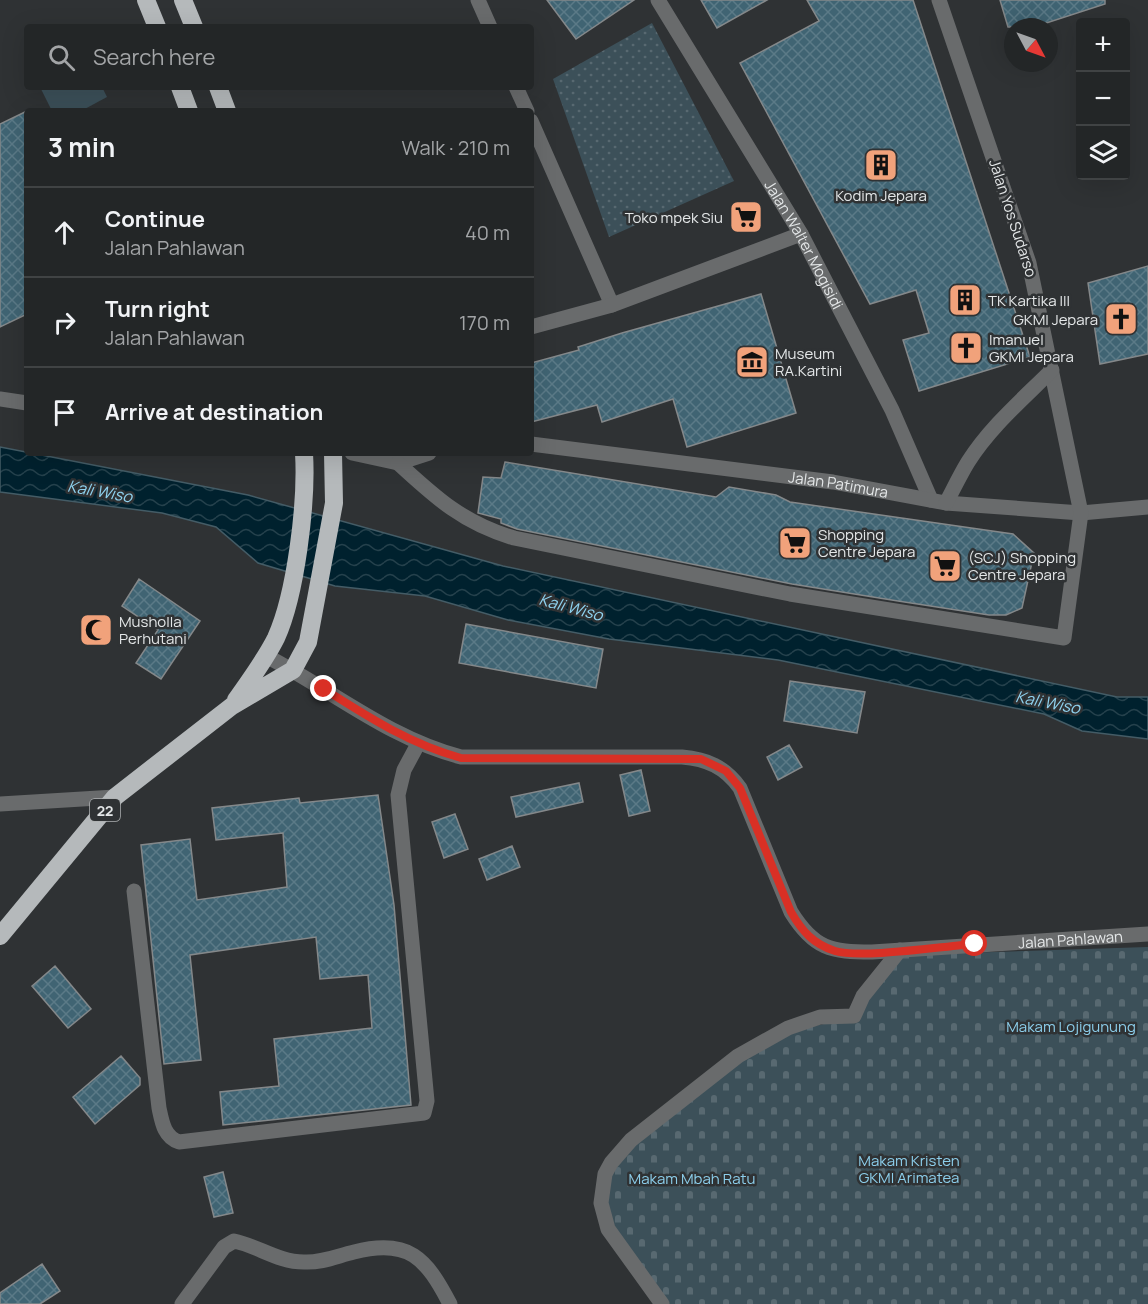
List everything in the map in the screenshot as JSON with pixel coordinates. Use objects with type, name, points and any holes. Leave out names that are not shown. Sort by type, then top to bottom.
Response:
[{"type":"highway","points":[[147,0],[156,24]]},
{"type":"highway","points":[[183,0],[193,24]]},
{"type":"highway","points":[[181,90],[188,108]]},
{"type":"highway","points":[[219,90],[226,108]]},
{"type":"highway","name":"22","points":[[232,706],[266,656],[287,609],[305,496],[304,456]]},
{"type":"highway","points":[[293,670],[308,642],[313,616],[334,503],[333,456]]},
{"type":"highway","name":"22","points":[[0,936],[115,797],[232,706],[293,670]]},
{"type":"street","points":[[478,0],[489,24]]},
{"type":"street","name":"Jalan Walter Mogisidi","points":[[658,0],[801,234],[892,410],[931,500]]},
{"type":"street","name":"Jalan Yos Sudarso","points":[[398,463],[456,513],[488,531],[514,538],[790,594],[1064,638],[1081,513],[1029,263],[939,0]]},
{"type":"street","points":[[517,90],[526,108]]},
{"type":"street","points":[[534,128],[612,304]]},
{"type":"street","points":[[534,326],[612,304],[801,234]]},
{"type":"street","points":[[946,503],[968,462],[1001,420],[1052,370]]},
{"type":"street","points":[[0,399],[24,403]]},
{"type":"street","name":"Jalan Patimura","points":[[534,444],[811,478],[946,503],[1081,513],[1148,507]]},
{"type":"street","points":[[366,456],[398,463],[420,456]]},
{"type":"street","name":"Jalan Pahlawan","points":[[266,656],[293,670],[394,733],[418,744],[461,758],[682,757],[707,761],[726,771],[740,788],[791,912],[802,931],[816,942],[837,952],[1148,934]]},
{"type":"street","points":[[134,891],[159,1108],[164,1128],[171,1139],[178,1142],[424,1113],[427,1101],[398,795],[404,770],[418,744]]},
{"type":"street","points":[[0,804],[115,797]]},
{"type":"street","points":[[662,1304],[608,1229],[601,1203],[605,1174],[611,1163],[631,1140],[738,1056],[788,1028],[809,1020],[820,1017],[854,1016],[863,996],[900,950]]},
{"type":"street","points":[[182,1304],[224,1247],[234,1241],[266,1254],[303,1262],[322,1262],[355,1251],[392,1246],[422,1260],[432,1270],[450,1304]]},
{"type":"green space","points":[[652,23],[734,181],[609,237],[553,79]]},
{"type":"green space","points":[[42,90],[104,90],[107,97],[87,108],[50,108]]},
{"type":"green space","name":"Makam Kristen GKMI Arimatea","points":[[1148,947],[1148,1304],[665,1304],[610,1228],[604,1204],[612,1163],[740,1059],[789,1031],[859,1017],[867,999],[903,955]]},
{"type":"water","name":"Kali Wiso","points":[[0,447],[24,452],[24,456],[46,456],[248,495],[503,566],[1117,697],[1148,697],[1148,739],[1082,731],[1044,714],[778,660],[609,639],[508,620],[425,596],[335,586],[258,563],[216,527],[162,513],[0,492]]},
{"type":"building","points":[[547,0],[634,0],[576,39]]},
{"type":"building","points":[[701,0],[767,0],[717,28]]},
{"type":"building","name":"Kodim Jepara","points":[[807,0],[913,0],[1030,357],[919,391],[903,340],[929,333],[916,290],[870,304],[740,63],[819,21]]},
{"type":"building","points":[[1000,0],[1105,0],[1105,4],[1058,19],[1005,18]]},
{"type":"building","points":[[24,112],[24,315],[0,327],[0,124]]},
{"type":"building","name":"GKMI Jepara","points":[[1148,266],[1148,354],[1100,364],[1088,283]]},
{"type":"building","points":[[761,294],[796,413],[687,447],[673,399],[602,422],[597,405],[534,421],[534,362],[579,350],[578,347]]},
{"type":"building","name":"Shopping Centre Jepara","points":[[505,462],[716,497],[729,487],[776,495],[790,502],[1013,534],[1034,553],[1022,608],[1006,615],[989,615],[898,601],[792,584],[517,529],[501,523],[501,519],[478,513],[483,477],[501,478]]},
{"type":"building","points":[[139,579],[200,621],[161,679],[136,663],[158,630],[122,606]]},
{"type":"building","points":[[466,624],[603,649],[596,688],[459,663]]},
{"type":"building","points":[[790,681],[865,692],[857,733],[784,721]]},
{"type":"building","points":[[789,745],[802,767],[778,780],[767,757]]},
{"type":"building","points":[[641,770],[650,811],[629,816],[620,775]]},
{"type":"building","points":[[579,783],[583,802],[516,817],[511,797]]},
{"type":"building","points":[[378,795],[394,905],[411,1105],[223,1125],[220,1092],[279,1086],[274,1039],[372,1028],[368,975],[320,979],[316,937],[190,955],[201,1060],[164,1064],[141,845],[190,839],[197,900],[287,887],[283,833],[216,840],[212,808],[299,798],[300,803]]},
{"type":"building","points":[[455,814],[468,849],[444,858],[432,822]]},
{"type":"building","points":[[512,846],[520,867],[487,880],[479,859]]},
{"type":"building","points":[[55,966],[91,1009],[68,1028],[32,986]]},
{"type":"building","points":[[121,1056],[140,1078],[140,1085],[95,1124],[73,1097]]},
{"type":"building","points":[[223,1172],[233,1213],[214,1217],[204,1177]]},
{"type":"building","points":[[42,1264],[60,1291],[40,1304],[0,1304],[0,1293]]},
{"type":"place","name":"Kodim Jepara","points":[[881,165]]},
{"type":"place","name":"Toko mpek Siu","points":[[746,217]]},
{"type":"place","name":"TK Kartika III","points":[[965,300]]},
{"type":"place","name":"GKMI Jepara","points":[[1121,319]]},
{"type":"place","name":"Imanuel GKMI Jepara","points":[[966,348]]},
{"type":"place","name":"Museum RA.Kartini","points":[[752,362]]},
{"type":"place","name":"Shopping Centre Jepara","points":[[795,543]]},
{"type":"place","name":"(SCJ) Shopping Centre Jepara","points":[[945,566]]},
{"type":"place","name":"Musholla Perhutani","points":[[96,630]]},
{"type":"route","points":[[324,689],[394,733],[436,751],[461,758],[682,757],[701,759],[714,764],[726,771],[740,788],[791,912],[802,931],[816,942],[837,952],[872,952],[975,944]]},
{"type":"park label","name":"Makam Lojigunung","points":[[1071,1026]]},
{"type":"park label","name":"Makam Mbah Ratu","points":[[692,1178]]}]
